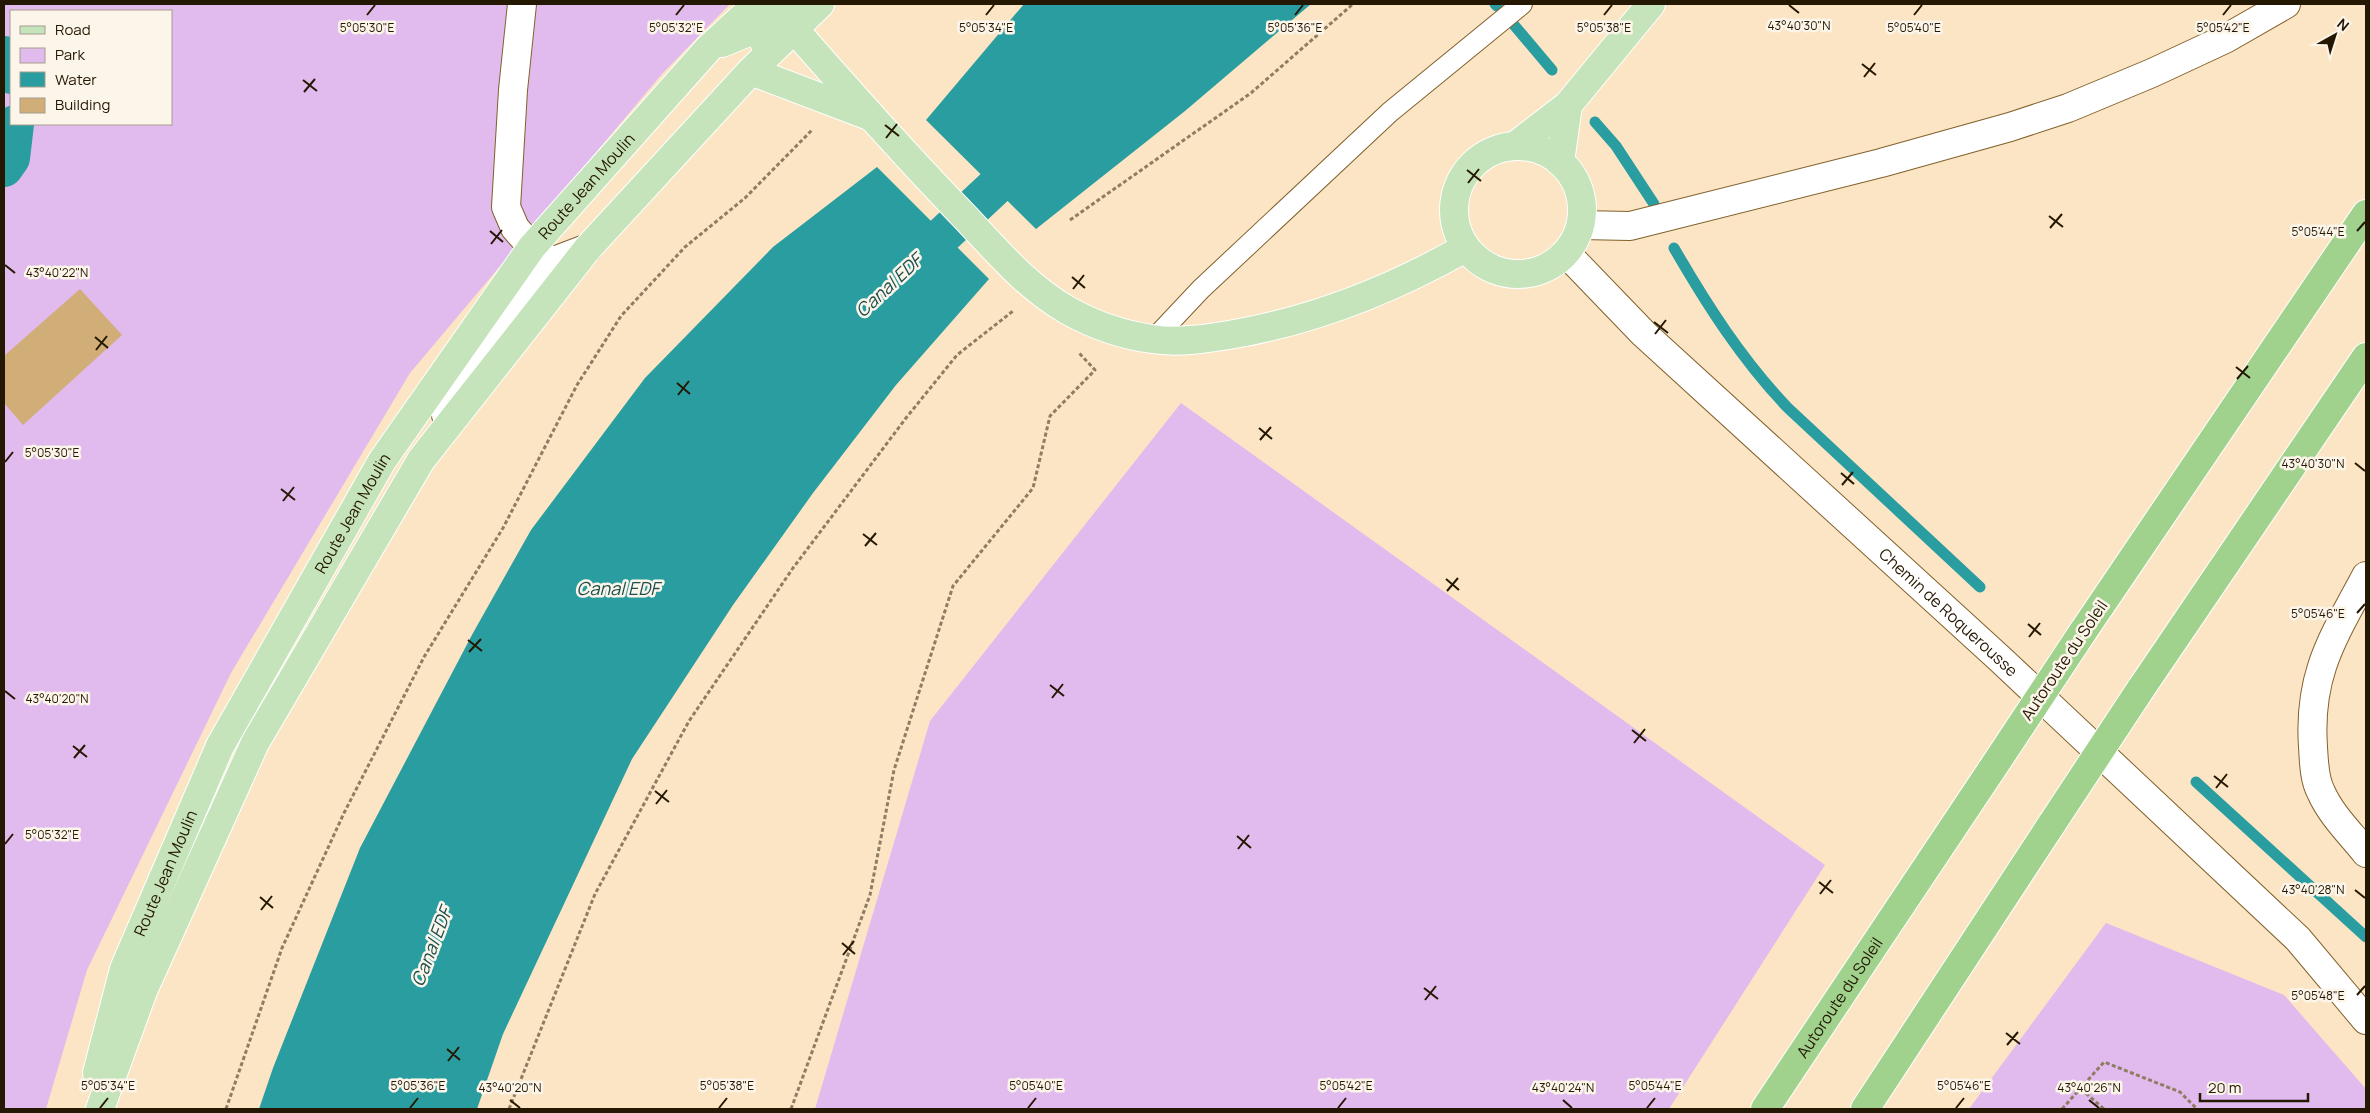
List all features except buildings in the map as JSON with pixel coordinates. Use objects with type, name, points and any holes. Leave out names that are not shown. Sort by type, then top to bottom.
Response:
[{"type":"highway","name":"Autoroute du Soleil","points":[[1765,1109],[2082,633],[2366,214]]},
{"type":"highway","points":[[1865,1109],[2140,690],[2366,357]]},
{"type":"main road","name":"Route Jean Moulin","points":[[88,1109],[124,969],[220,746],[382,460],[541,254],[709,48],[757,4]]},
{"type":"main road","points":[[782,30],[787,4]]},
{"type":"main road","points":[[709,48],[751,31],[782,30],[820,4]]},
{"type":"main road","points":[[1516,145],[1568,105],[1651,4]]},
{"type":"main road","name":"Route Jean Moulin","points":[[100,1109],[143,991],[255,743],[421,460],[588,248],[751,71],[782,30]]},
{"type":"main road","points":[[782,30],[872,118],[1014,269],[1067,310],[1115,331],[1153,340],[1202,340],[1268,329],[1353,303],[1420,274],[1465,248]]},
{"type":"main road","points":[[751,71],[872,118]]},
{"type":"main road","points":[[1560,162],[1568,105]]},
{"type":"main road","points":[[1516,145],[1536,148],[1554,156],[1568,169],[1578,186],[1582,205],[1581,225],[1575,240],[1566,253],[1552,265],[1534,272],[1515,275],[1496,271],[1479,262],[1465,248],[1456,230],[1453,210],[1456,190],[1464,172],[1479,158],[1496,148],[1516,145]]},
{"type":"street","points":[[522,4],[513,90],[506,207],[516,228],[541,254]]},
{"type":"street","points":[[1581,225],[1630,226],[1881,163],[2010,127],[2068,108],[2152,73],[2225,39],[2286,4]]},
{"type":"street","points":[[541,254],[588,248]]},
{"type":"street","name":"Chemin de Roquerousse","points":[[1566,253],[1644,334],[1998,658],[2298,939],[2366,1020]]},
{"type":"street","points":[[421,460],[475,364],[541,254]]},
{"type":"street","points":[[2366,576],[2334,635],[2320,669],[2312,709],[2314,768],[2320,792],[2338,820],[2366,853]]},
{"type":"lane","points":[[1153,340],[1201,289],[1390,112],[1522,4]]},
{"type":"path","points":[[1070,220],[1251,93],[1353,4]]},
{"type":"path","points":[[226,1109],[282,948],[344,813],[424,658],[503,528],[577,385],[621,316],[685,247],[745,198],[837,104]]},
{"type":"path","points":[[509,1109],[595,894],[689,721],[794,568],[912,411],[957,355],[1038,289]]},
{"type":"path","points":[[791,1109],[870,894],[894,770],[954,586],[1033,488],[1050,416],[1095,370],[1077,352],[1081,316]]},
{"type":"path","points":[[2062,1109],[2104,1062],[2180,1092],[2197,1109]]},
{"type":"path","points":[[2081,1088],[2104,1109]]},
{"type":"green space","points":[[4,4],[730,4],[662,74],[410,373],[231,673],[87,970],[46,1109],[4,1109]]},
{"type":"green space","points":[[1181,403],[1825,865],[1669,1109],[815,1109],[930,721]]},
{"type":"green space","points":[[2106,923],[2284,995],[2366,1089],[2366,1109],[1969,1109]]},
{"type":"water","points":[[1024,4],[1311,4],[1185,111],[1036,229],[926,120]]},
{"type":"water","name":"Canal EDF","points":[[877,167],[989,279],[896,385],[813,493],[733,605],[632,759],[503,1034],[477,1109],[259,1109],[273,1068],[360,848],[473,633],[531,530],[645,378],[773,247]]},
{"type":"waterway","points":[[1514,25],[1552,70]]},
{"type":"waterway","points":[[4,55],[10,72]]},
{"type":"waterway","points":[[1595,122],[1616,146],[1654,204]]},
{"type":"waterway","points":[[4,168],[11,158],[15,125]]},
{"type":"waterway","name":"Canal EDF","points":[[906,270],[1032,152]]},
{"type":"waterway","points":[[1674,248],[1726,331],[1771,390],[1980,587]]},
{"type":"waterway","points":[[2196,782],[2366,937]]}]
